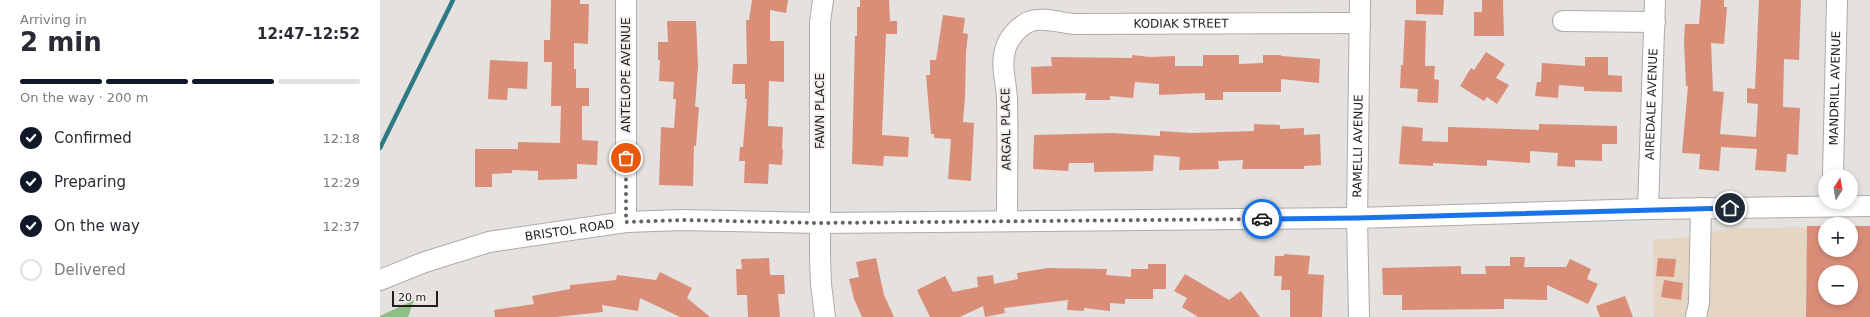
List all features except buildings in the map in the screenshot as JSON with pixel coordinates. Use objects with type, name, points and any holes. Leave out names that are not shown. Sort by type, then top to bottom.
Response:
[{"type":"street","name":"ANTELOPE AVENUE","points":[[626,0],[626,222]]},
{"type":"street","name":"FAWN PLACE","points":[[823,0],[820,22],[819,223],[820,284],[825,317]]},
{"type":"street","name":"RAMELLI AVENUE","points":[[1359,317],[1357,218],[1360,0]]},
{"type":"street","name":"AIREDALE AVENUE","points":[[1648,209],[1655,0]]},
{"type":"street","name":"MANDRILL AVENUE","points":[[1833,169],[1837,0]]},
{"type":"street","name":"KODIAK STREET","points":[[1010,39],[1015,32],[1031,21],[1040,20],[1074,24],[1360,23]]},
{"type":"street","points":[[1563,21],[1655,22]]},
{"type":"street","name":"ARGAL PLACE","points":[[1007,221],[1007,98],[1003,65],[1006,47],[1010,39]]},
{"type":"street","name":"BRISTOL ROAD","points":[[380,280],[425,262],[489,242],[557,230],[626,222],[682,220],[819,223],[1357,218],[1818,204]]},
{"type":"street","name":"BRISTOL ROAD","points":[[1858,205],[1870,206]]},
{"type":"street","points":[[1696,317],[1700,303],[1701,208]]},
{"type":"shaded area","points":[[1818,227],[1818,257],[1853,257],[1855,265],[1818,265],[1818,305],[1858,305],[1858,275],[1870,317],[1654,317],[1653,239],[1671,239],[1737,228]]},
{"type":"green space","points":[[414,300],[408,317],[380,317],[380,316]]},
{"type":"waterway","points":[[380,148],[453,0]]},
{"type":"way so far","points":[[626,158],[626,222],[682,220],[819,223],[1262,219]]},
{"type":"route","points":[[1262,219],[1357,218],[1730,208]]}]
